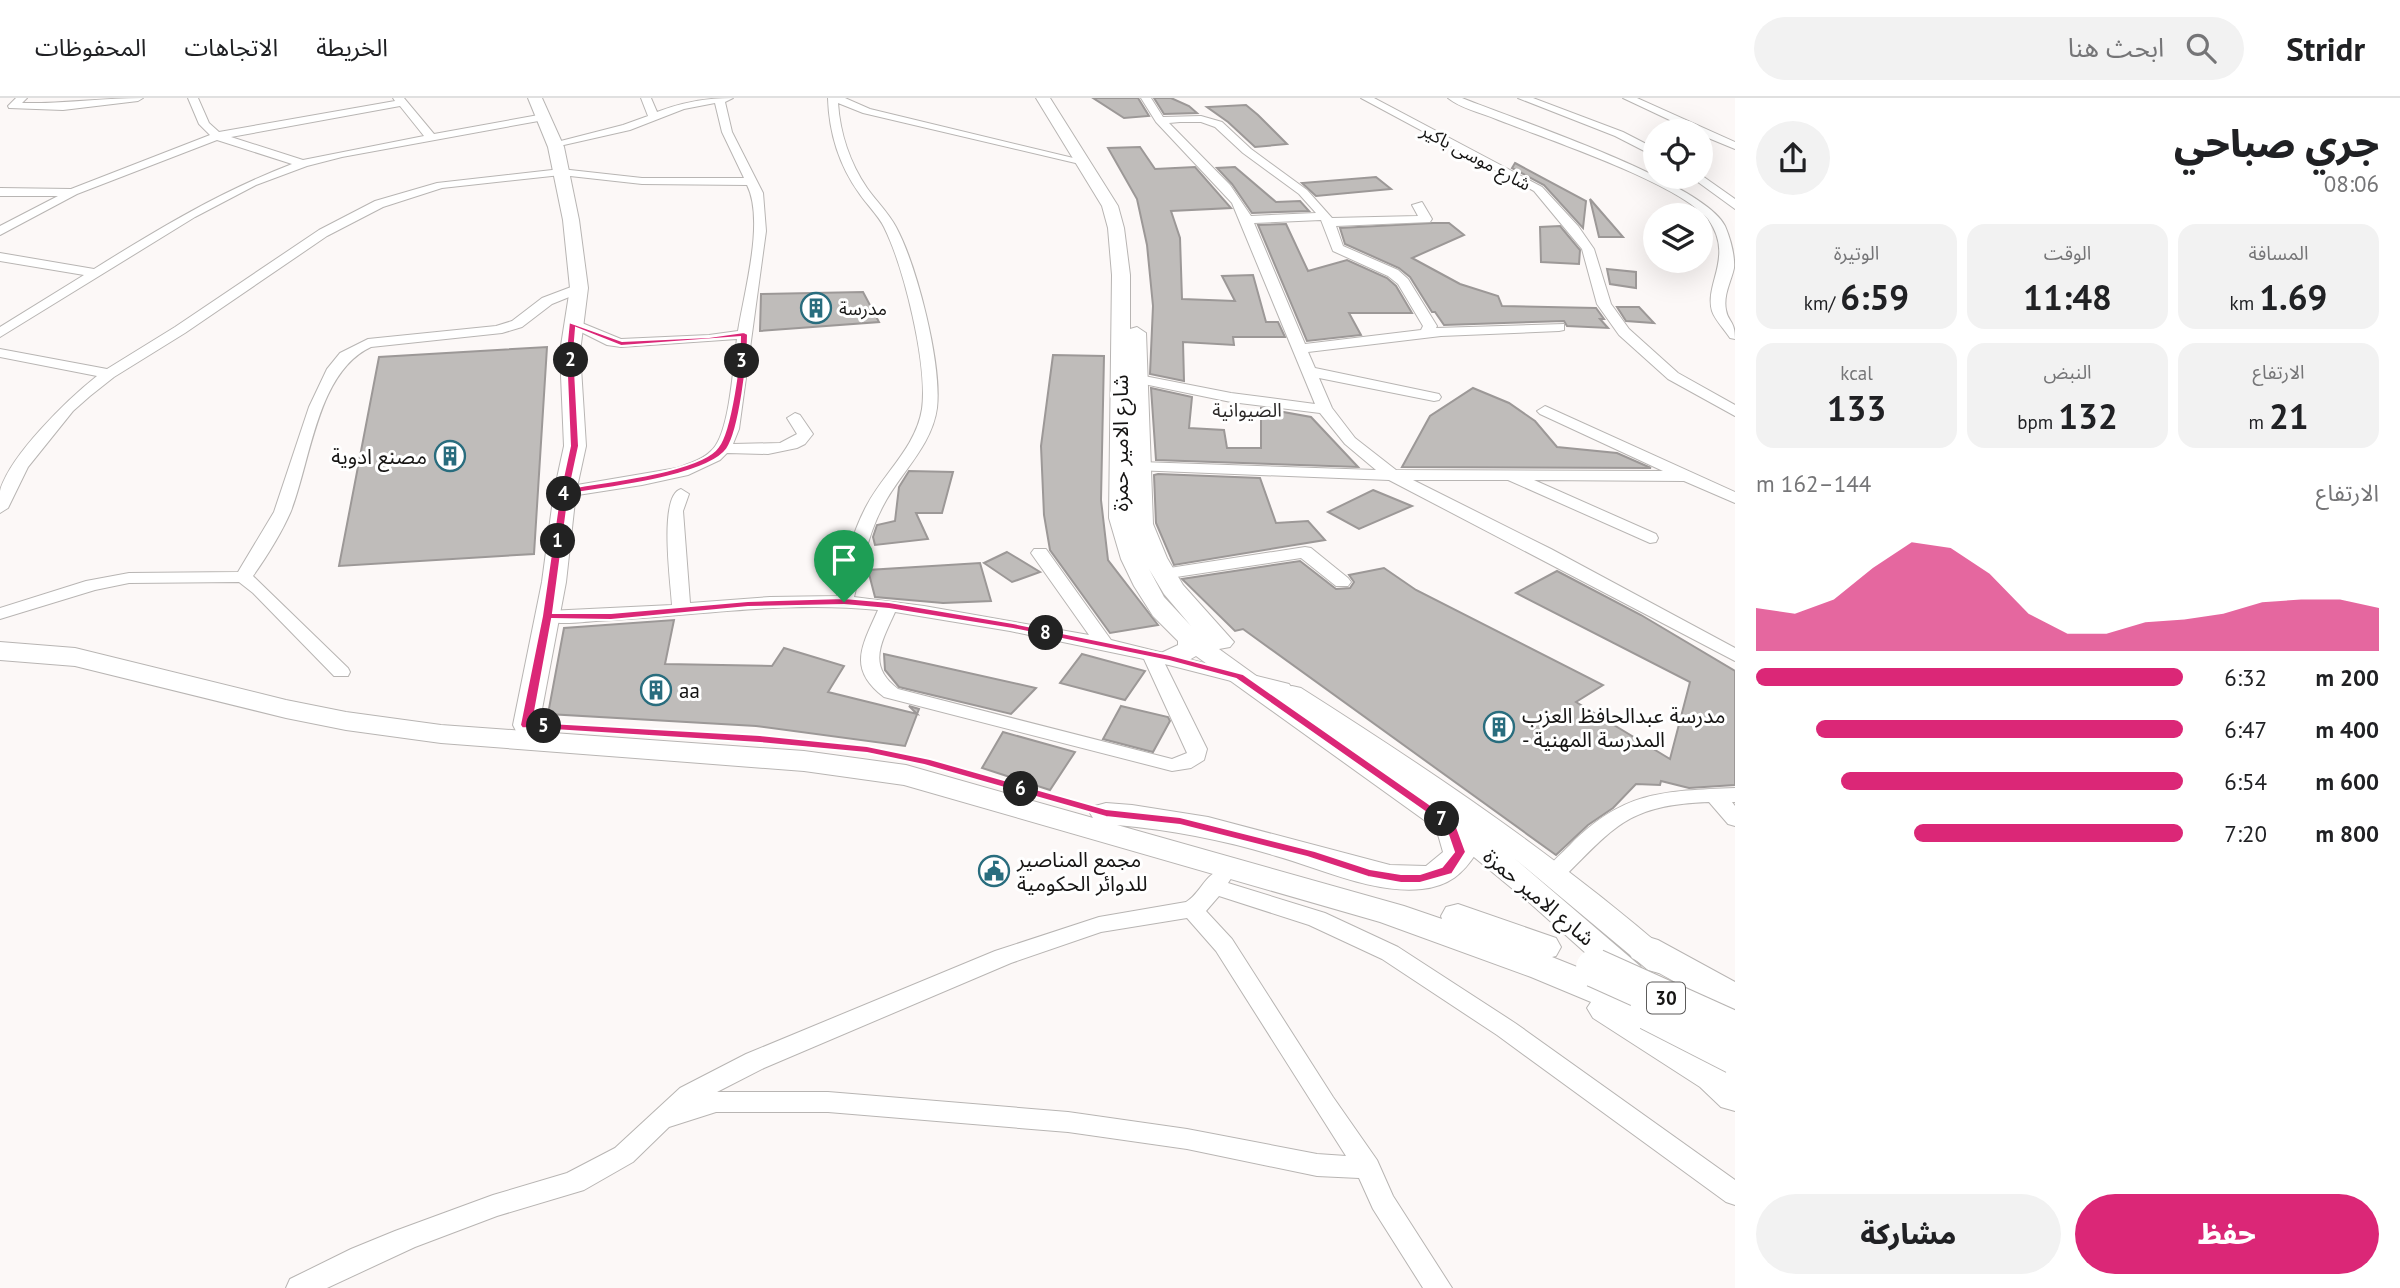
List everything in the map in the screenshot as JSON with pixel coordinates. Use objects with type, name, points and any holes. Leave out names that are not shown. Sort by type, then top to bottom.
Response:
[{"type":"main road","points":[[526,725],[548,616],[565,492],[575,446],[570,352],[579,288],[555,144],[535,98]]},
{"type":"main road","name":"شارع الامير حمزة","points":[[1043,98],[1120,201],[1131,231],[1137,283],[1142,524],[1149,548],[1177,598],[1231,651],[1282,688],[1330,730],[1580,929],[1735,1069]]},
{"type":"main road","name":"شارع الامير حمزة","points":[[1054,98],[1084,162],[1110,206],[1119,247],[1119,501],[1123,532],[1153,598],[1170,620],[1240,677],[1449,796],[1555,873],[1645,949],[1735,1031]]},
{"type":"main road","name":"30","points":[[2,616],[78,642],[284,691],[382,710],[526,725],[760,739],[867,749],[926,762],[1420,904],[1501,930],[1649,990],[1735,1031]]},
{"type":"main road","points":[[1160,656],[1179,656],[1191,648],[1190,638]]},
{"type":"main road","name":"30","points":[[0,651],[75,657],[286,709],[373,725],[546,743],[804,761],[906,775],[1221,877],[1392,914],[1544,968],[1649,1011],[1735,1055]]},
{"type":"main road","points":[[1106,813],[1180,821],[1310,854],[1368,873],[1401,878],[1435,875],[1447,870],[1454,863],[1460,852],[1451,824]]},
{"type":"main road","points":[[1645,949],[1731,993]]},
{"type":"main road","points":[[1544,968],[1714,1077],[1735,1096]]},
{"type":"street","points":[[22,98],[13,106],[63,107],[138,98]]},
{"type":"street","points":[[193,98],[204,124],[218,136],[303,164]]},
{"type":"street","points":[[646,98],[654,117]]},
{"type":"street","points":[[844,602],[876,502],[917,446],[926,428],[931,391],[924,331],[900,254],[890,227],[850,168],[838,134],[835,98],[867,111],[1084,162]]},
{"type":"street","points":[[1146,98],[1160,120],[1238,203],[1325,409],[1350,441],[1392,475],[1735,655]]},
{"type":"street","name":"شارع موسى باكير","points":[[1366,98],[1538,189],[1588,249],[1604,304],[1624,332],[1672,376],[1735,411]]},
{"type":"street","points":[[1453,98],[1591,152],[1680,192],[1710,214],[1724,239],[1728,266],[1720,290],[1719,311],[1735,334]]},
{"type":"street","points":[[1523,98],[1619,134],[1643,147]]},
{"type":"street","points":[[1628,98],[1735,146]]},
{"type":"street","points":[[555,144],[626,128],[682,106],[716,99],[727,132],[757,193],[760,231],[731,429],[723,448],[698,466],[677,472],[565,492]]},
{"type":"street","points":[[0,231],[73,192],[218,136],[400,100],[430,136]]},
{"type":"street","points":[[0,333],[228,194],[303,164],[430,136],[544,117]]},
{"type":"street","points":[[1160,120],[1199,119],[1216,123],[1298,188],[1328,219],[1337,248],[1393,273],[1403,282],[1430,326],[1427,333]]},
{"type":"street","points":[[0,508],[21,466],[44,435],[68,408],[109,374],[180,331],[323,233],[379,204],[441,185],[561,172],[642,181],[752,182]]},
{"type":"street","points":[[1680,192],[1714,187],[1735,205]]},
{"type":"street","points":[[0,192],[73,192]]},
{"type":"street","points":[[1247,220],[1426,219],[1418,205]]},
{"type":"street","points":[[0,257],[94,274]]},
{"type":"street","points":[[243,578],[281,514],[315,413],[342,358],[355,348],[368,343],[497,330],[517,324],[547,301],[579,288]]},
{"type":"street","points":[[572,324],[621,343],[709,339],[744,334]]},
{"type":"street","points":[[1301,349],[1427,333],[1559,327]]},
{"type":"street","points":[[0,353],[109,374]]},
{"type":"street","points":[[1311,372],[1434,397]]},
{"type":"street","points":[[1139,379],[1242,401],[1325,409]]},
{"type":"street","points":[[1545,411],[1735,498]]},
{"type":"street","points":[[723,448],[778,449],[789,446],[804,438],[805,433],[795,418]]},
{"type":"street","points":[[1140,467],[1392,475],[1690,476]]},
{"type":"street","points":[[1508,474],[1650,538]]},
{"type":"street","points":[[681,494],[675,511],[681,611]]},
{"type":"street","points":[[1163,574],[1305,552],[1342,582]]},
{"type":"street","points":[[1041,553],[1105,645]]},
{"type":"street","points":[[2,616],[92,585],[128,578],[243,578],[259,589],[341,672]]},
{"type":"street","points":[[548,616],[611,616],[748,604],[844,602],[889,606],[1013,626],[1160,656],[1282,688]]},
{"type":"street","points":[[889,606],[868,663],[872,679],[891,693],[1053,732],[1143,759],[1172,765],[1184,764],[1197,756],[1197,749],[1160,656]]},
{"type":"street","points":[[1555,873],[1607,821],[1643,804],[1678,797],[1725,796],[1735,819]]},
{"type":"street","points":[[300,1288],[360,1257],[405,1239],[493,1206],[575,1182],[624,1155],[689,1095],[755,1061],[1003,957],[1100,925],[1192,909],[1202,903],[1221,877],[1390,953],[1506,1029],[1735,1194]]},
{"type":"street","points":[[1192,909],[1224,945],[1317,1093],[1368,1168],[1382,1200],[1438,1288]]},
{"type":"street","points":[[660,1120],[716,1102],[784,1100],[841,1103],[1068,1122],[1187,1139],[1317,1165],[1368,1168]]},
{"type":"building","points":[[1093,98],[1138,98],[1149,116],[1124,118]]},
{"type":"building","points":[[1154,98],[1171,98],[1197,113],[1164,114]]},
{"type":"building","points":[[1246,105],[1287,144],[1255,147],[1207,107]]},
{"type":"building","points":[[1140,147],[1155,169],[1195,167],[1231,208],[1171,211],[1180,238],[1182,299],[1235,301],[1222,276],[1253,275],[1266,322],[1278,322],[1285,337],[1233,337],[1234,345],[1183,342],[1184,381],[1150,374],[1153,306],[1147,245],[1137,199],[1108,148]]},
{"type":"building","points":[[1515,163],[1586,201],[1583,228],[1544,185],[1512,168]]},
{"type":"building","points":[[1235,167],[1276,202],[1300,201],[1309,211],[1252,213],[1217,168]]},
{"type":"building","points":[[1376,177],[1391,189],[1316,196],[1302,183]]},
{"type":"building","points":[[1590,199],[1623,237],[1599,237]]},
{"type":"building","points":[[1449,223],[1464,235],[1412,258],[1460,284],[1498,296],[1502,306],[1596,308],[1604,319],[1600,319],[1608,328],[1567,326],[1564,321],[1444,325],[1435,312],[1432,312],[1410,277],[1399,268],[1345,244],[1340,228]]},
{"type":"building","points":[[1286,224],[1308,271],[1347,260],[1387,278],[1396,286],[1412,313],[1349,313],[1361,335],[1307,341],[1258,225]]},
{"type":"building","points":[[1560,226],[1580,250],[1579,264],[1541,262],[1540,227]]},
{"type":"building","points":[[1607,269],[1636,272],[1636,288],[1610,284]]},
{"type":"building","name":"مدرسة","points":[[863,292],[879,322],[760,331],[761,294]]},
{"type":"building","points":[[1617,307],[1639,307],[1654,323],[1626,321]]},
{"type":"building","name":"مصنع ادوية","points":[[547,347],[534,554],[339,566],[379,357]]},
{"type":"building","points":[[1053,355],[1104,356],[1101,500],[1108,560],[1158,625],[1110,633],[1050,550],[1044,515],[1041,446]]},
{"type":"building","points":[[1151,388],[1192,397],[1189,428],[1224,430],[1227,448],[1261,448],[1261,408],[1311,417],[1358,467],[1156,460]]},
{"type":"building","points":[[1473,388],[1509,403],[1535,421],[1557,447],[1617,453],[1651,468],[1402,467],[1430,416]]},
{"type":"building","points":[[909,471],[953,472],[942,513],[916,513],[928,539],[875,545],[873,537],[877,525],[895,521],[899,487]]},
{"type":"building","points":[[1154,475],[1260,478],[1276,523],[1308,521],[1325,540],[1174,565],[1156,523]]},
{"type":"building","points":[[1373,490],[1412,506],[1359,529],[1328,512]]},
{"type":"building","points":[[1007,552],[1040,572],[1012,582],[984,563]]},
{"type":"building","name":"مدرسة عبدالحافظ العزب - المدرسة المهنية","points":[[1300,561],[1336,589],[1350,588],[1354,582],[1349,575],[1384,568],[1416,590],[1603,685],[1576,702],[1670,759],[1690,682],[1516,593],[1557,571],[1641,615],[1735,671],[1735,785],[1689,788],[1661,781],[1660,785],[1636,784],[1613,808],[1588,825],[1556,855],[1243,629],[1235,631],[1182,579]]},
{"type":"building","points":[[980,563],[991,601],[943,603],[875,597],[868,570]]},
{"type":"building","name":"aa","points":[[674,620],[665,664],[772,666],[784,648],[844,666],[828,692],[917,714],[909,706],[919,709],[905,746],[756,726],[548,714],[564,628]]},
{"type":"building","points":[[884,654],[1036,688],[1011,714],[899,687],[885,670]]},
{"type":"building","points":[[1082,654],[1145,671],[1125,700],[1060,683]]},
{"type":"building","points":[[1121,706],[1168,717],[1170,721],[1153,752],[1103,739]]},
{"type":"building","points":[[1003,732],[1075,752],[1050,790],[982,768]]},
{"type":"place","name":"مدرسة","points":[[816,308]]},
{"type":"place","name":"مصنع ادوية","points":[[450,456]]},
{"type":"place","name":"aa","points":[[656,690]]},
{"type":"place","name":"مدرسة عبدالحافظ العزب - المدرسة المهنية","points":[[1499,727]]},
{"type":"place","name":"مجمع المناصير للدوائر الحكومية","points":[[994,871]]},
{"type":"district","name":"الصيوانية","points":[[1247,410]]},
{"type":"route","points":[[844,602],[748,604],[611,616],[548,616],[554,582],[565,492],[575,446],[570,352],[572,324],[612,342],[621,343],[709,339],[744,334],[744,349],[731,429],[723,448],[715,456],[698,466],[677,472],[565,492],[558,538],[554,582],[526,725],[760,739],[867,749],[926,762],[1106,813],[1180,821],[1310,854],[1368,873],[1401,878],[1420,878],[1447,870],[1460,852],[1451,824],[1240,677],[1170,658],[1013,626],[889,606],[844,602]]}]
